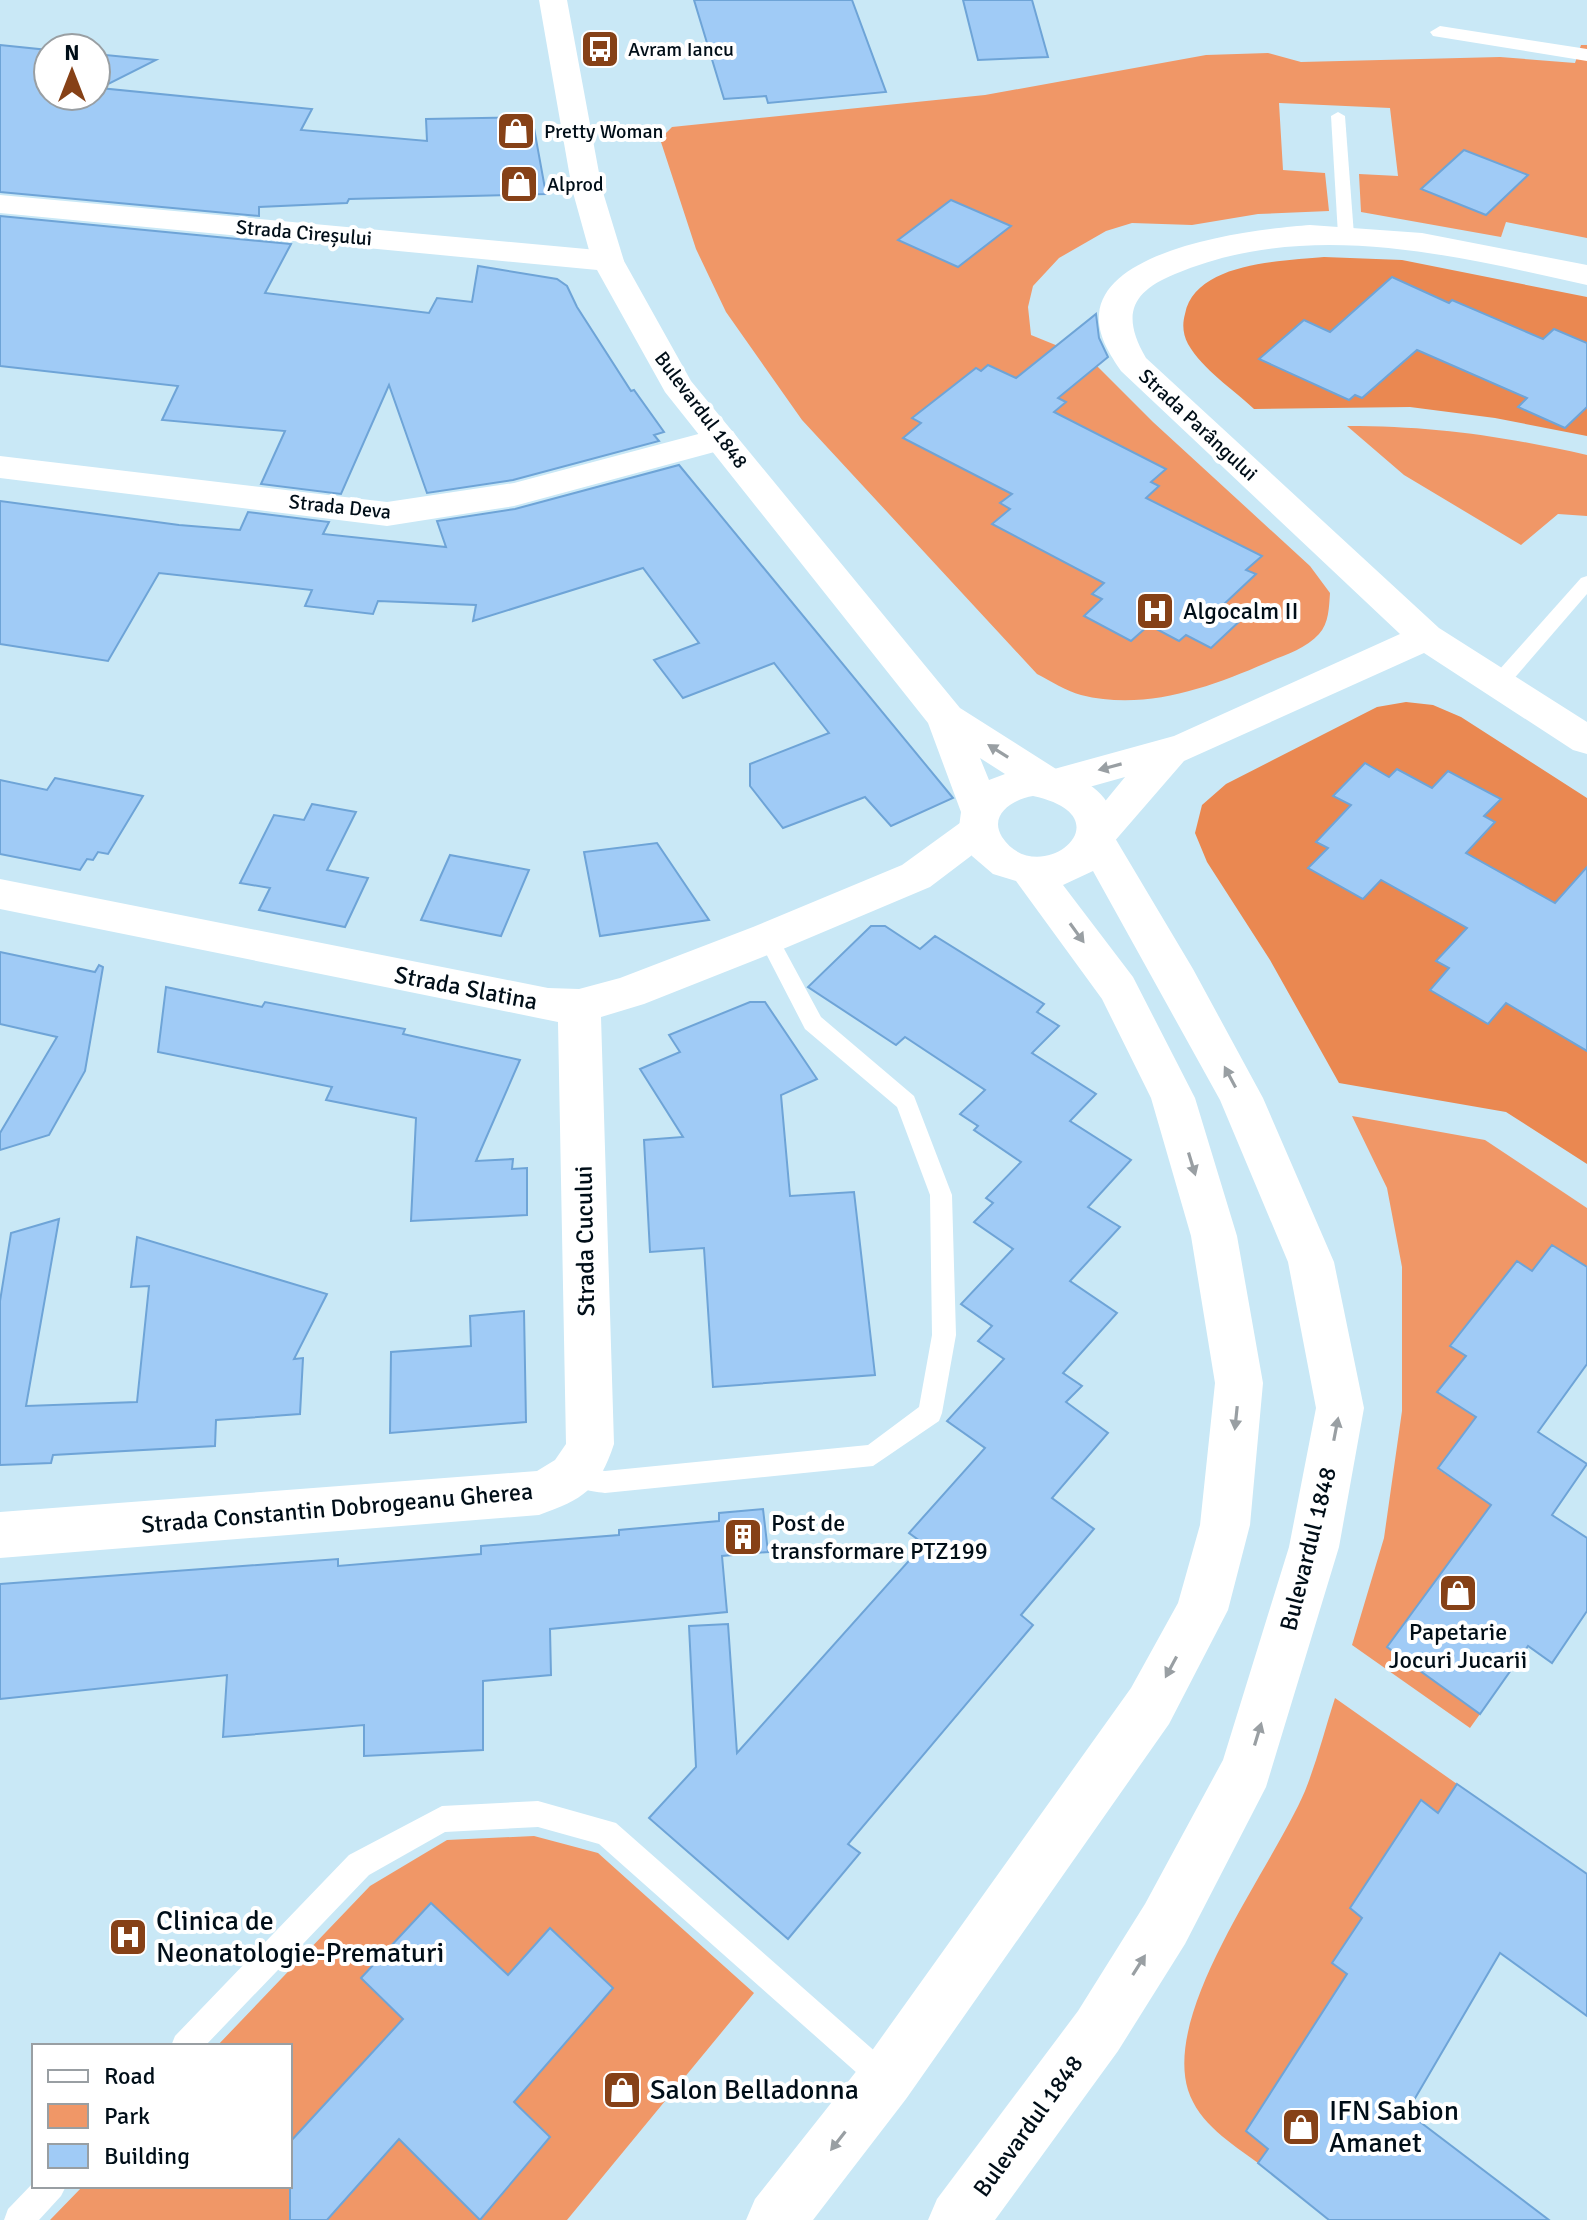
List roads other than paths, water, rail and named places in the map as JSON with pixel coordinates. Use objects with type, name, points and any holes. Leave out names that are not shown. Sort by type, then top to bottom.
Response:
[{"type":"street","name":"Bulevardul 1848","points":[[553,0],[587,189],[608,261],[646,335],[677,385],[946,718],[1050,784],[1083,799],[1094,810],[1098,838],[1241,1098],[1311,1262],[1340,1408],[1314,1547],[1247,1769],[1165,1924],[1098,2031],[958,2220]]},
{"type":"street","points":[[1440,32],[1587,55]]},
{"type":"street","name":"Strada Cireșului","points":[[0,204],[608,261]]},
{"type":"street","name":"Strada Parângului","points":[[1587,275],[1403,239],[1346,235],[1256,239],[1210,248],[1141,277],[1125,293],[1115,310],[1114,327],[1119,342],[1133,364],[1426,637],[1587,740]]},
{"type":"street","name":"Strada Deva","points":[[0,467],[387,514],[442,510],[492,501],[721,439]]},
{"type":"street","points":[[979,820],[988,799],[1016,784],[1050,784],[1169,752],[1426,637]]},
{"type":"street","name":"Bulevardul 1848","points":[[776,2220],[886,2079],[1150,1706],[1202,1610],[1225,1525],[1239,1383],[1214,1236],[1173,1098],[1118,989],[1022,868],[997,857],[984,845],[946,718]]},
{"type":"street","points":[[1022,868],[1071,866],[1087,856],[1098,838],[1169,752]]},
{"type":"street","name":"Strada Slatina","points":[[916,876],[979,820]]},
{"type":"street","name":"Strada Slatina","points":[[0,894],[548,1005],[579,1006],[657,983],[916,876],[1022,868]]},
{"type":"street","name":"Strada Cucului","points":[[577,1472],[584,1463],[590,1444],[579,1006]]},
{"type":"street","name":"Strada Constantin Dobrogeanu Gherea","points":[[0,1535],[539,1493],[559,1485],[577,1472]]},
{"type":"lane","points":[[1338,116],[1346,235]]},
{"type":"lane","points":[[1498,684],[1587,582]]},
{"type":"lane","points":[[577,1472],[587,1480],[605,1482],[873,1455],[930,1413],[944,1335],[941,1195],[906,1102],[813,1023],[768,938]]},
{"type":"lane","points":[[187,2044],[359,1865],[442,1819],[538,1814],[606,1833],[886,2079]]},
{"type":"lane","points":[[19,2220],[49,2188]]},
{"type":"place","name":"Avram Iancu","points":[[600,49]]},
{"type":"place","name":"Pretty Woman","points":[[516,131]]},
{"type":"place","name":"Alprod","points":[[519,184]]},
{"type":"place","name":"Algocalm II","points":[[1155,611]]},
{"type":"place","name":"Post de transformare PTZ199","points":[[743,1537]]},
{"type":"place","name":"Papetarie Jocuri Jucarii","points":[[1458,1593]]},
{"type":"place","name":"Clinica de Neonatologie-Prematuri","points":[[128,1937]]},
{"type":"place","name":"Salon Belladonna","points":[[622,2090]]},
{"type":"place","name":"IFN Sabion Amanet","points":[[1301,2127]]}]
